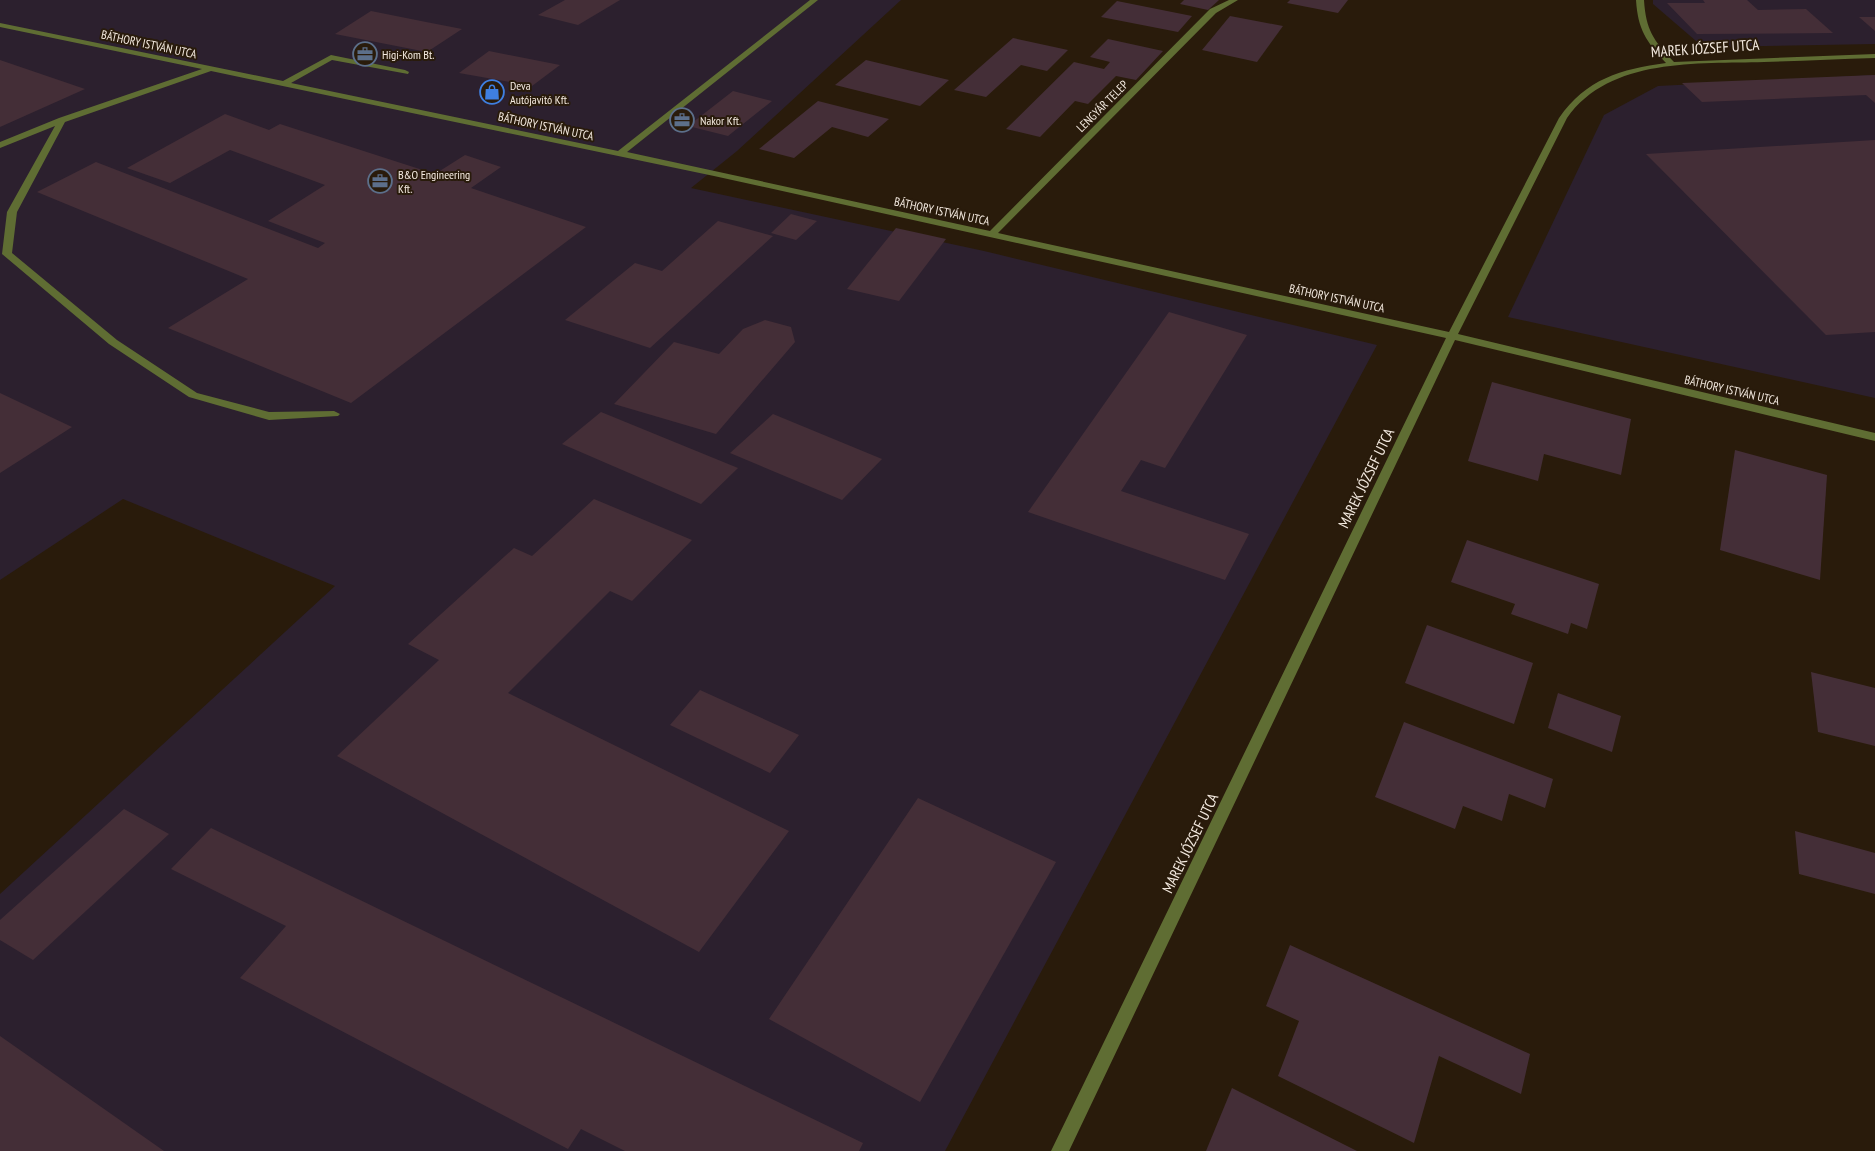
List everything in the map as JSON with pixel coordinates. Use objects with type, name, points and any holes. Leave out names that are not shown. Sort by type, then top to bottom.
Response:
[{"type":"street","points":[[619,154],[814,0]]},
{"type":"street","name":"LENGYÁR TELEP","points":[[991,235],[1213,11],[1234,0]]},
{"type":"street","points":[[1640,0],[1640,20],[1649,40],[1672,64]]},
{"type":"street","name":"BÁTHORY ISTVÁN UTCA","points":[[0,25],[619,154],[1452,336],[1875,437]]},
{"type":"street","name":"MAREK JÓZSEF UTCA","points":[[1060,1151],[1452,336],[1563,118],[1574,103],[1597,85],[1617,77],[1637,70],[1672,64],[1875,56]]},
{"type":"street","points":[[284,84],[331,57],[405,72]]},
{"type":"street","points":[[0,145],[62,120],[210,69]]},
{"type":"street","points":[[62,120],[12,212],[7,254],[113,342],[192,395],[269,416],[334,414]]},
{"type":"shaded area","points":[[0,0],[901,0],[737,151],[691,188],[984,251],[1377,345],[945,1151],[0,1151],[0,894],[335,586],[123,499],[0,580]]},
{"type":"shaded area","points":[[1653,0],[1875,0],[1875,44],[1703,47],[1653,4]]},
{"type":"shaded area","points":[[1875,75],[1875,398],[1508,317],[1604,115],[1658,86]]},
{"type":"building","points":[[565,0],[620,0],[578,25],[538,15]]},
{"type":"building","points":[[1184,0],[1219,0],[1208,10],[1180,4]]},
{"type":"building","points":[[1290,0],[1348,0],[1338,13],[1287,3]]},
{"type":"building","points":[[1703,0],[1747,0],[1758,10],[1806,9],[1833,33],[1697,34],[1667,3],[1705,3]]},
{"type":"building","points":[[1117,1],[1192,16],[1178,32],[1101,17]]},
{"type":"building","points":[[371,11],[462,29],[427,52],[335,34]]},
{"type":"building","points":[[1230,16],[1283,26],[1257,62],[1202,50]]},
{"type":"building","points":[[1859,17],[1875,17],[1875,31]]},
{"type":"building","points":[[1013,38],[1068,50],[1047,71],[1021,65],[986,97],[954,90]]},
{"type":"building","points":[[1108,39],[1163,51],[1136,80],[1116,76],[1088,104],[1075,101],[1040,137],[1006,129],[1074,62],[1104,69],[1110,62],[1090,57]]},
{"type":"building","points":[[489,51],[560,65],[532,86],[459,73]]},
{"type":"building","points":[[0,60],[85,89],[0,127]]},
{"type":"building","points":[[866,60],[949,80],[920,106],[835,85]]},
{"type":"building","points":[[1875,75],[1875,103],[1866,95],[1702,102],[1682,83]]},
{"type":"building","points":[[733,91],[772,101],[728,136],[688,126]]},
{"type":"building","points":[[818,101],[889,119],[868,137],[832,127],[794,158],[759,149]]},
{"type":"building","points":[[225,114],[269,130],[280,124],[435,174],[465,155],[501,167],[471,188],[586,227],[351,403],[168,328],[248,279],[37,192],[96,162],[318,248],[325,243],[268,221],[325,185],[230,150],[170,183],[127,168]]},
{"type":"building","points":[[1875,140],[1875,332],[1826,335],[1646,154]]},
{"type":"building","points":[[791,214],[817,221],[796,240],[771,233]]},
{"type":"building","points":[[718,221],[773,236],[650,348],[565,320],[635,263],[662,271]]},
{"type":"building","points":[[896,228],[946,239],[899,301],[847,289]]},
{"type":"building","points":[[1169,312],[1247,335],[1165,468],[1141,460],[1121,491],[1249,534],[1225,580],[1028,512]]},
{"type":"building","points":[[765,320],[791,327],[795,342],[716,434],[614,404],[674,342],[719,354],[743,329]]},
{"type":"building","points":[[1492,382],[1631,419],[1621,475],[1544,454],[1538,481],[1468,461]]},
{"type":"building","points":[[0,393],[72,427],[0,473]]},
{"type":"building","points":[[601,412],[738,468],[701,504],[562,444]]},
{"type":"building","points":[[773,414],[882,459],[842,500],[730,453]]},
{"type":"building","points":[[1735,450],[1827,475],[1820,580],[1720,550]]},
{"type":"building","points":[[594,499],[692,540],[632,601],[610,591],[508,693],[789,831],[699,952],[337,756],[439,660],[408,644],[514,548],[532,556]]},
{"type":"building","points":[[1467,540],[1599,584],[1587,629],[1571,623],[1568,634],[1511,614],[1515,604],[1451,582]]},
{"type":"building","points":[[1427,625],[1533,663],[1514,724],[1405,683]]},
{"type":"building","points":[[1811,672],[1875,688],[1875,746],[1818,732]]},
{"type":"building","points":[[700,690],[799,735],[770,773],[670,725]]},
{"type":"building","points":[[1558,693],[1621,716],[1612,752],[1548,728]]},
{"type":"building","points":[[1404,722],[1553,779],[1545,808],[1509,794],[1502,821],[1463,806],[1455,829],[1375,797]]},
{"type":"building","points":[[918,798],[1056,862],[920,1102],[769,1019]]},
{"type":"building","points":[[124,809],[169,834],[33,960],[0,940],[0,920]]},
{"type":"building","points":[[211,828],[863,1143],[859,1151],[625,1151],[581,1129],[568,1149],[240,978],[286,926],[171,869]]},
{"type":"building","points":[[1795,831],[1875,853],[1875,894],[1799,874]]},
{"type":"building","points":[[1290,945],[1530,1054],[1521,1094],[1439,1056],[1414,1143],[1278,1076],[1299,1021],[1266,1006]]},
{"type":"building","points":[[0,1036],[164,1151],[0,1151]]},
{"type":"building","points":[[1232,1088],[1357,1151],[1206,1151]]},
{"type":"place","name":"Higi-Kom Bt.","points":[[365,54]]},
{"type":"place","name":"Deva Autójavító Kft.","points":[[492,92]]},
{"type":"place","name":"Nakor Kft.","points":[[682,120]]},
{"type":"place","name":"B&O Engineering Kft.","points":[[380,181]]}]
